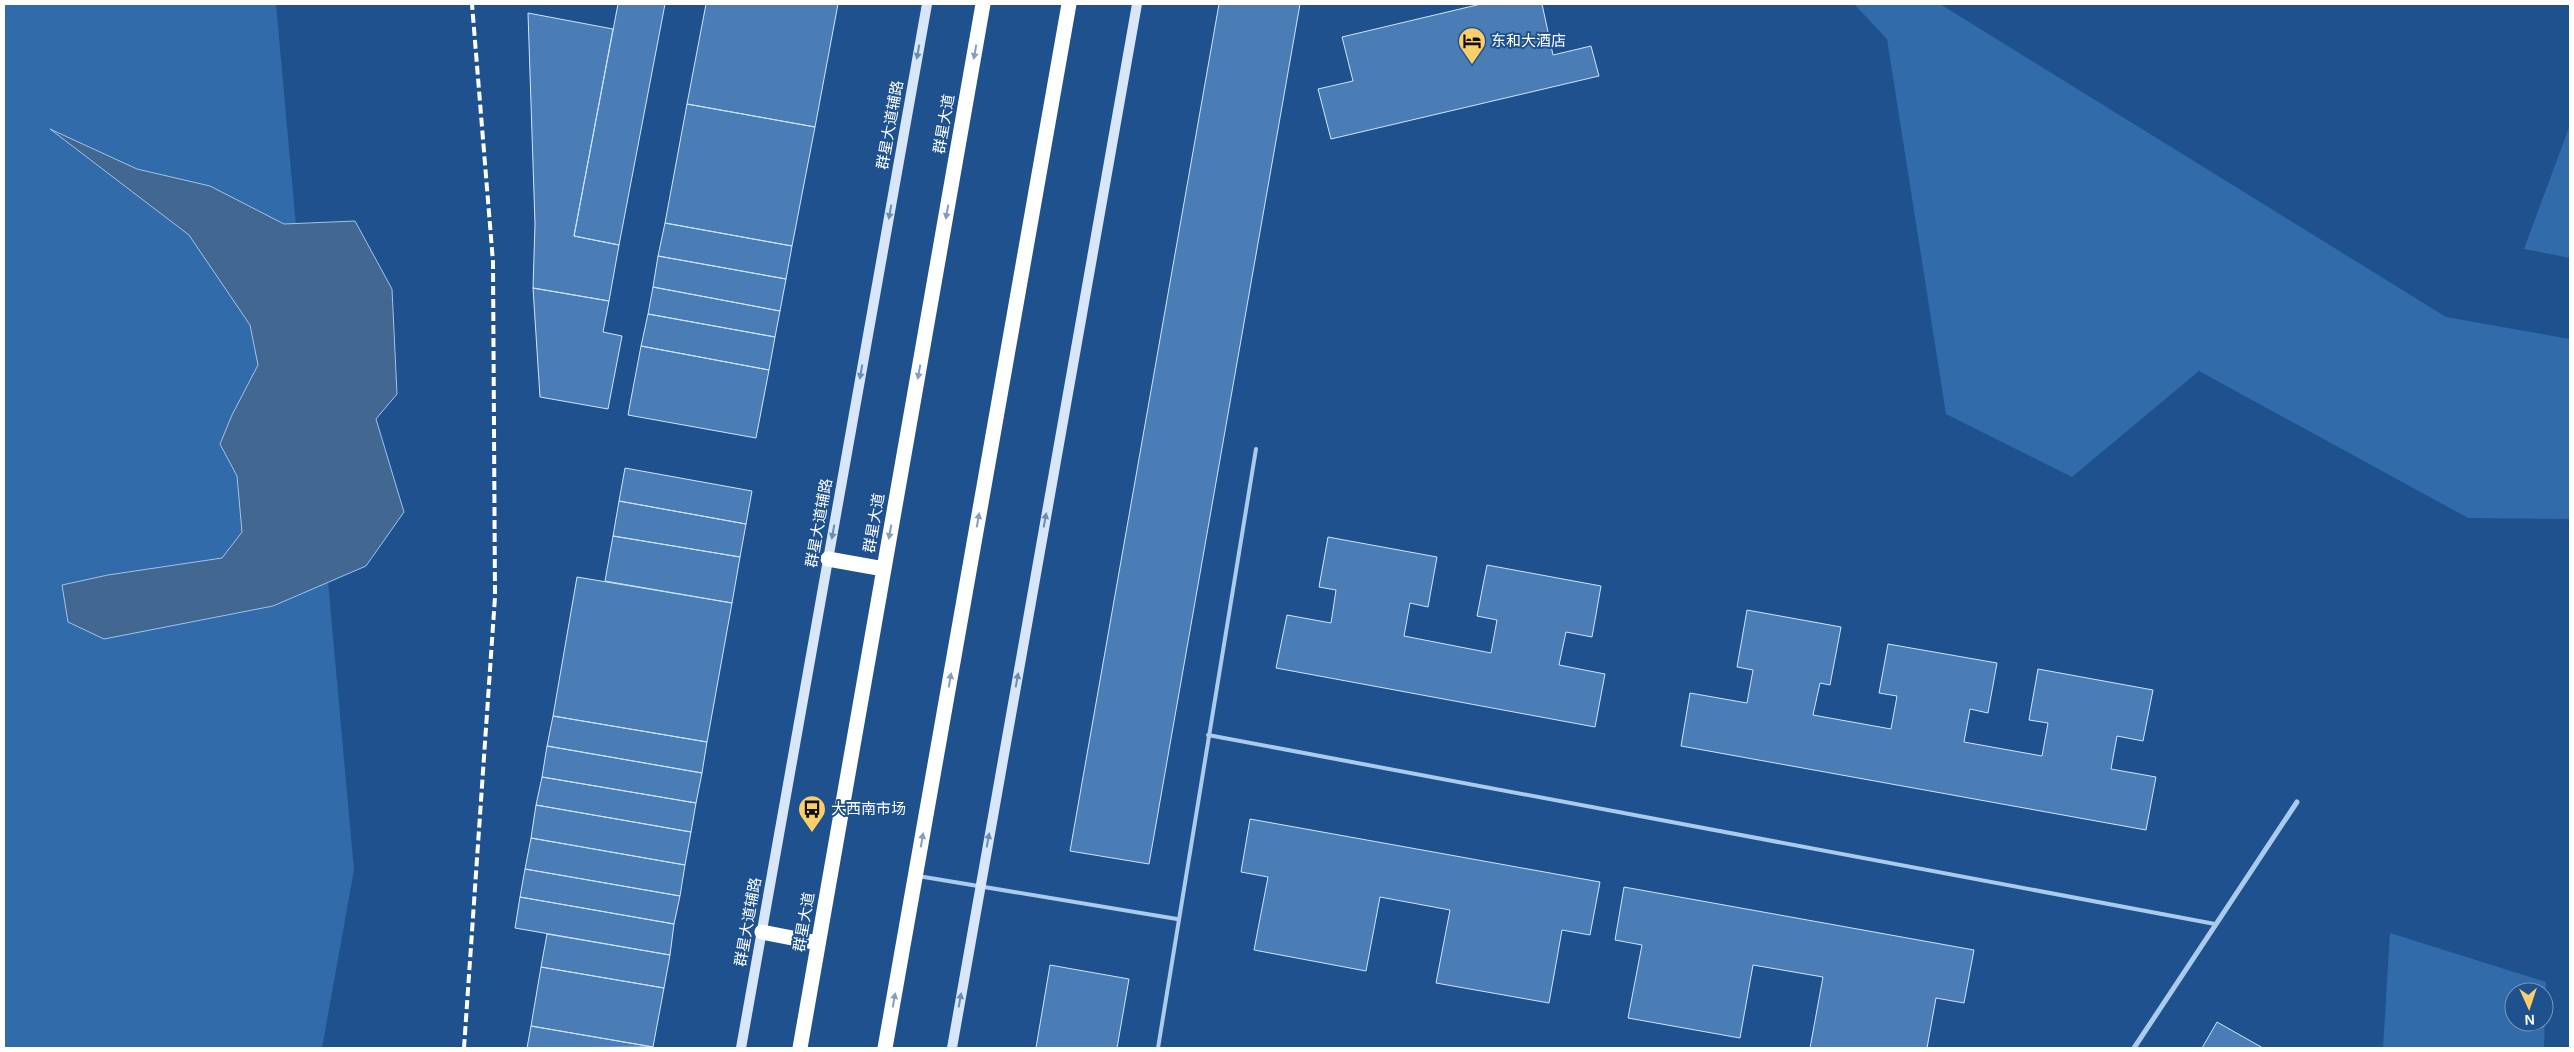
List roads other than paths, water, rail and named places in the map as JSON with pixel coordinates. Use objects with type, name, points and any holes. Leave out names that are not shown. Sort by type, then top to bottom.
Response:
[{"type":"highway","name":"群星大道","points":[[800,1048],[984,4]]},
{"type":"highway","points":[[885,1048],[1069,4]]},
{"type":"highway","points":[[828,559],[884,569]]},
{"type":"highway","points":[[762,932],[818,943]]},
{"type":"street","name":"群星大道辅路","points":[[741,1048],[927,4]]},
{"type":"street","points":[[952,1048],[1137,4]]},
{"type":"street","points":[[2134,1048],[2297,802]]},
{"type":"lane","points":[[1158,1048],[1177,919],[1256,448]]},
{"type":"lane","points":[[1208,735],[2215,924]]},
{"type":"lane","points":[[916,875],[1177,919]]},
{"type":"railway","points":[[464,1048],[495,597],[493,262],[472,4]]},
{"type":"place","name":"东和大酒店","points":[[1472,65]]},
{"type":"place","name":"大西南市场","points":[[812,833]]}]
